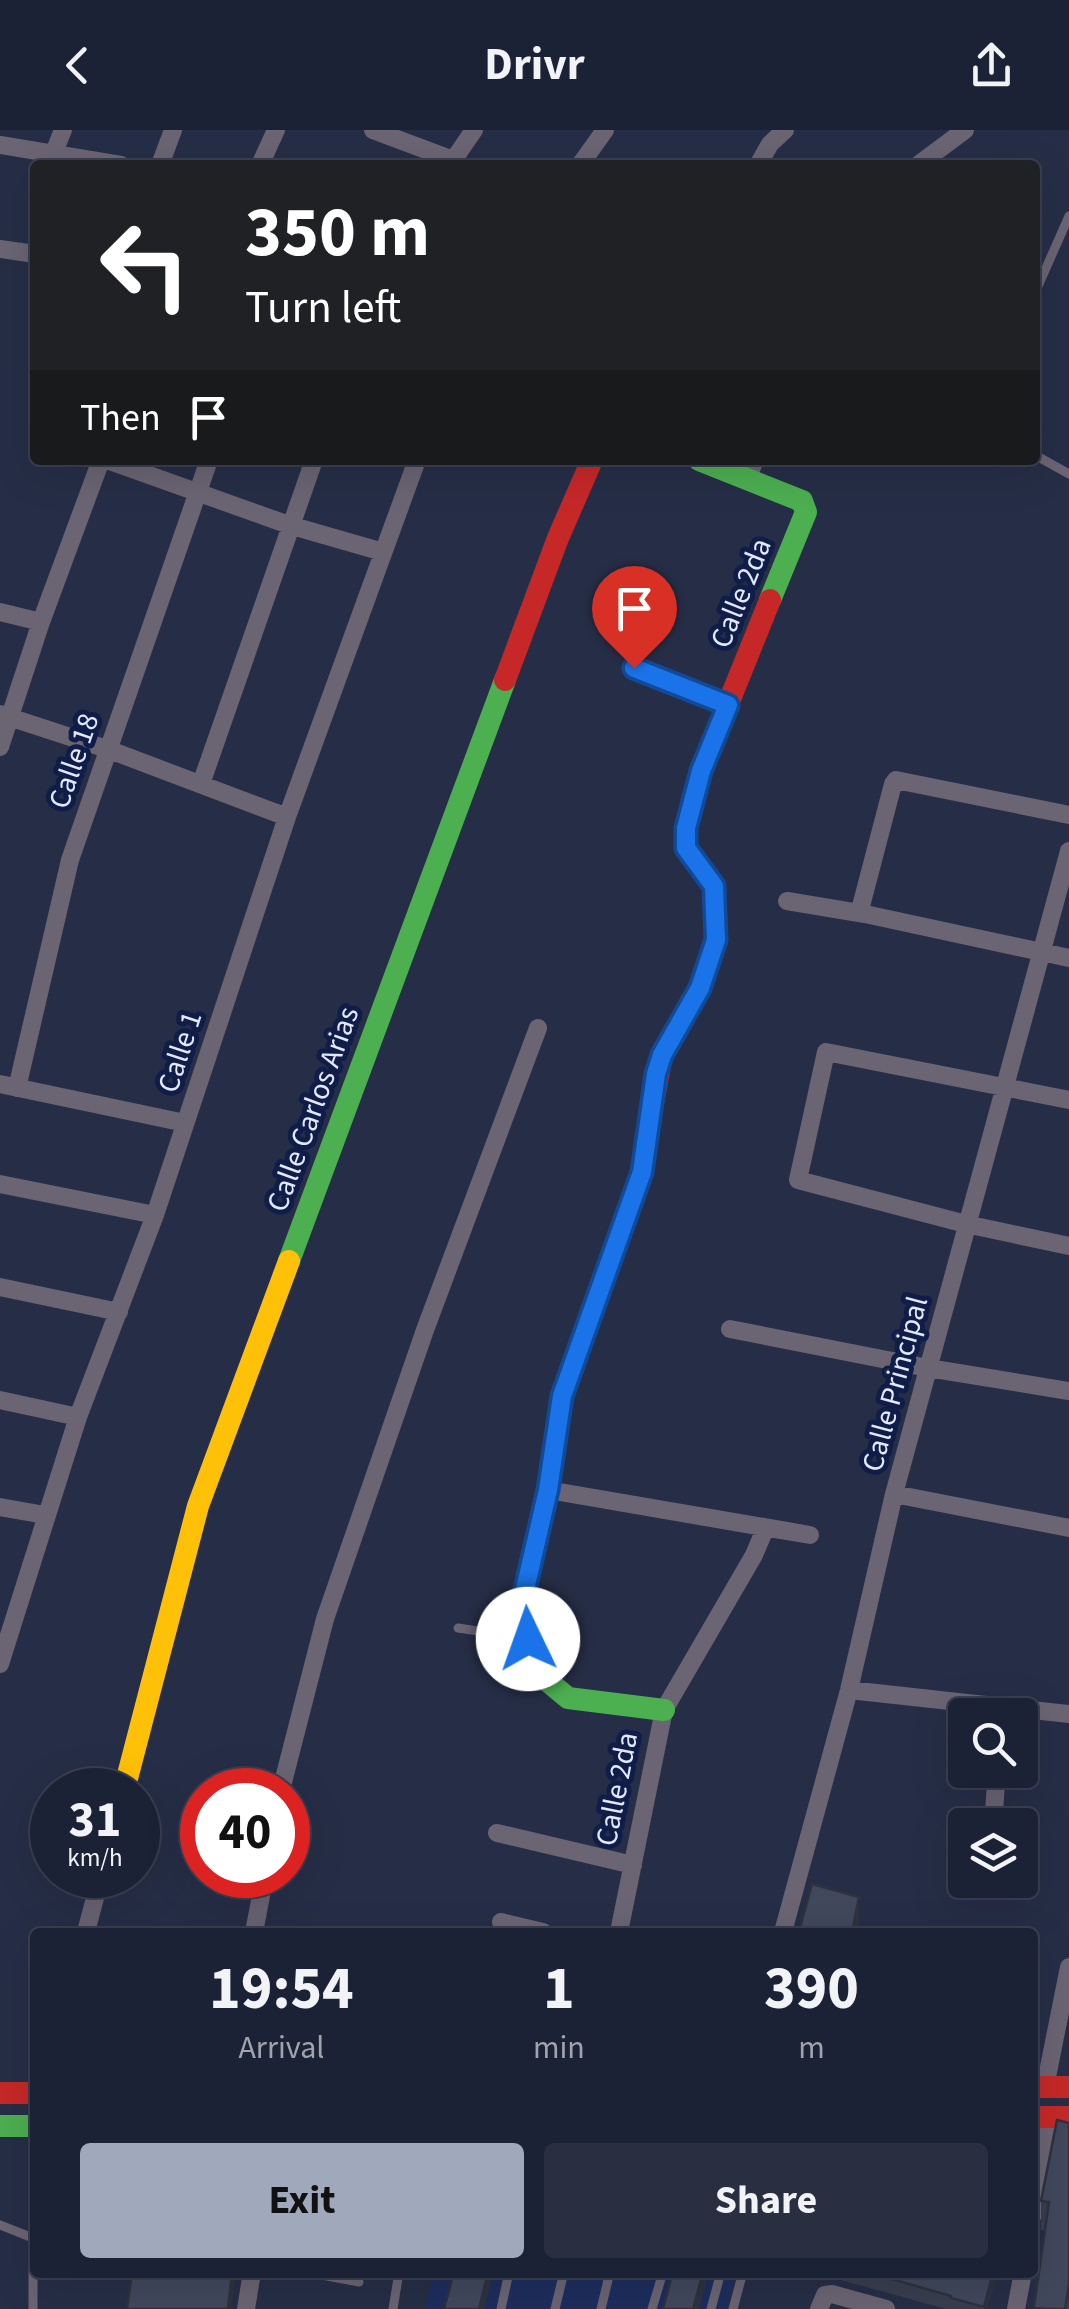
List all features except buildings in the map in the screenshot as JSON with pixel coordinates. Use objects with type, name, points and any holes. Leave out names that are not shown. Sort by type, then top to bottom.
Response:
[{"type":"street","points":[[53,155],[63,130]]},
{"type":"street","points":[[162,160],[173,130]]},
{"type":"street","points":[[262,160],[276,130]]},
{"type":"street","points":[[453,160],[474,130]]},
{"type":"street","points":[[584,160],[606,130]]},
{"type":"street","points":[[761,160],[785,130]]},
{"type":"street","points":[[925,160],[965,130]]},
{"type":"street","points":[[377,131],[447,160]]},
{"type":"street","points":[[0,144],[87,160]]},
{"type":"street","points":[[0,248],[30,253]]},
{"type":"street","points":[[0,747],[5,715],[102,465]]},
{"type":"street","points":[[119,465],[290,525],[382,552]]},
{"type":"street","name":"Calle 18","points":[[8,1086],[70,860],[207,465]]},
{"type":"street","points":[[200,784],[312,465]]},
{"type":"street","name":"Calle 1","points":[[0,1664],[78,1417],[154,1215],[287,817],[414,465]]},
{"type":"street","name":"Calle Carlos Arias","points":[[130,1768],[198,1506],[558,538],[590,465]]},
{"type":"street","points":[[724,465],[751,470]]},
{"type":"street","name":"Calle 2da","points":[[620,1928],[664,1710],[568,1698],[544,1678],[528,1639],[523,1598],[548,1490],[562,1396],[642,1172],[656,1074],[662,1055],[700,988],[716,940],[714,886],[686,848],[686,828],[701,771],[806,512],[802,501],[751,470]]},
{"type":"street","points":[[0,612],[41,622]]},
{"type":"street","points":[[5,715],[287,817]]},
{"type":"street","points":[[863,912],[892,784],[901,780],[1069,815]]},
{"type":"street","name":"Calle Principal","points":[[784,1928],[849,1690],[894,1494],[1069,851]]},
{"type":"street","points":[[787,901],[863,912],[1069,958]]},
{"type":"street","points":[[288,1768],[325,1619],[425,1330],[538,1028]]},
{"type":"street","points":[[1069,1100],[829,1051],[824,1054],[798,1180],[1069,1246]]},
{"type":"street","points":[[8,1086],[185,1122]]},
{"type":"street","points":[[0,1184],[154,1215]]},
{"type":"street","points":[[0,1288],[119,1312]]},
{"type":"street","points":[[730,1329],[1069,1391]]},
{"type":"street","points":[[0,1400],[78,1417]]},
{"type":"street","points":[[548,1490],[810,1535]]},
{"type":"street","points":[[894,1494],[1069,1528]]},
{"type":"street","points":[[0,1507],[45,1515]]},
{"type":"street","points":[[664,1710],[746,1570],[765,1529]]},
{"type":"street","points":[[849,1690],[948,1704]]},
{"type":"street","points":[[1038,1713],[1069,1714]]},
{"type":"street","points":[[497,1833],[633,1865]]},
{"type":"street","points":[[87,1928],[95,1898]]},
{"type":"street","points":[[255,1928],[261,1898]]},
{"type":"street","points":[[501,1922],[527,1928]]},
{"type":"street","points":[[1049,2087],[1069,1967]]},
{"type":"street","points":[[0,2093],[30,2093]]},
{"type":"street","points":[[1038,2185],[1051,2116]]},
{"type":"street","points":[[0,2126],[30,2126]]},
{"type":"street","points":[[246,2309],[251,2278]]},
{"type":"street","points":[[1016,2309],[1020,2278]]},
{"type":"street","points":[[822,2302],[886,2309]]},
{"type":"lane","points":[[1040,282],[1069,216]]},
{"type":"lane","points":[[1040,458],[1069,474]]},
{"type":"lane","points":[[634,668],[728,705]]},
{"type":"lane","points":[[458,1628],[528,1639]]},
{"type":"lane","points":[[0,2225],[30,2237]]},
{"type":"lane","points":[[33,2278],[33,2309]]},
{"type":"lane","points":[[338,2278],[359,2282]]},
{"type":"lane","points":[[393,2309],[397,2278]]},
{"type":"lane","points":[[501,2309],[508,2278]]},
{"type":"lane","points":[[554,2309],[562,2278]]},
{"type":"lane","points":[[601,2309],[609,2278]]},
{"type":"lane","points":[[652,2309],[660,2278]]},
{"type":"lane","points":[[711,2309],[719,2278]]},
{"type":"lane","points":[[732,2309],[741,2278]]},
{"type":"shaded area","points":[[433,2278],[735,2278],[726,2309],[425,2309]]},
{"type":"traffic: fast","points":[[712,465],[802,501],[806,512],[770,600]]},
{"type":"traffic: fast","points":[[289,1261],[505,680]]},
{"type":"traffic: fast","points":[[647,1135],[642,1172],[562,1396],[548,1490],[523,1598],[528,1639],[544,1678],[568,1698],[664,1710]]},
{"type":"traffic: fast","points":[[0,2126],[30,2126]]},
{"type":"traffic: slow","points":[[130,1768],[198,1506],[289,1261]]},
{"type":"traffic: jam","points":[[505,680],[590,465]]},
{"type":"traffic: jam","points":[[647,1135],[662,1055],[700,988],[716,940],[714,886],[687,848],[686,828],[701,771],[770,600]]},
{"type":"traffic: jam","points":[[1038,2087],[1069,2087]]},
{"type":"traffic: jam","points":[[0,2093],[30,2093]]},
{"type":"traffic: jam","points":[[1038,2117],[1069,2117]]},
{"type":"route","points":[[528,1639],[523,1598],[548,1490],[562,1396],[642,1172],[662,1055],[700,988],[716,940],[714,886],[686,848],[686,828],[701,771],[728,705],[634,668]]}]
